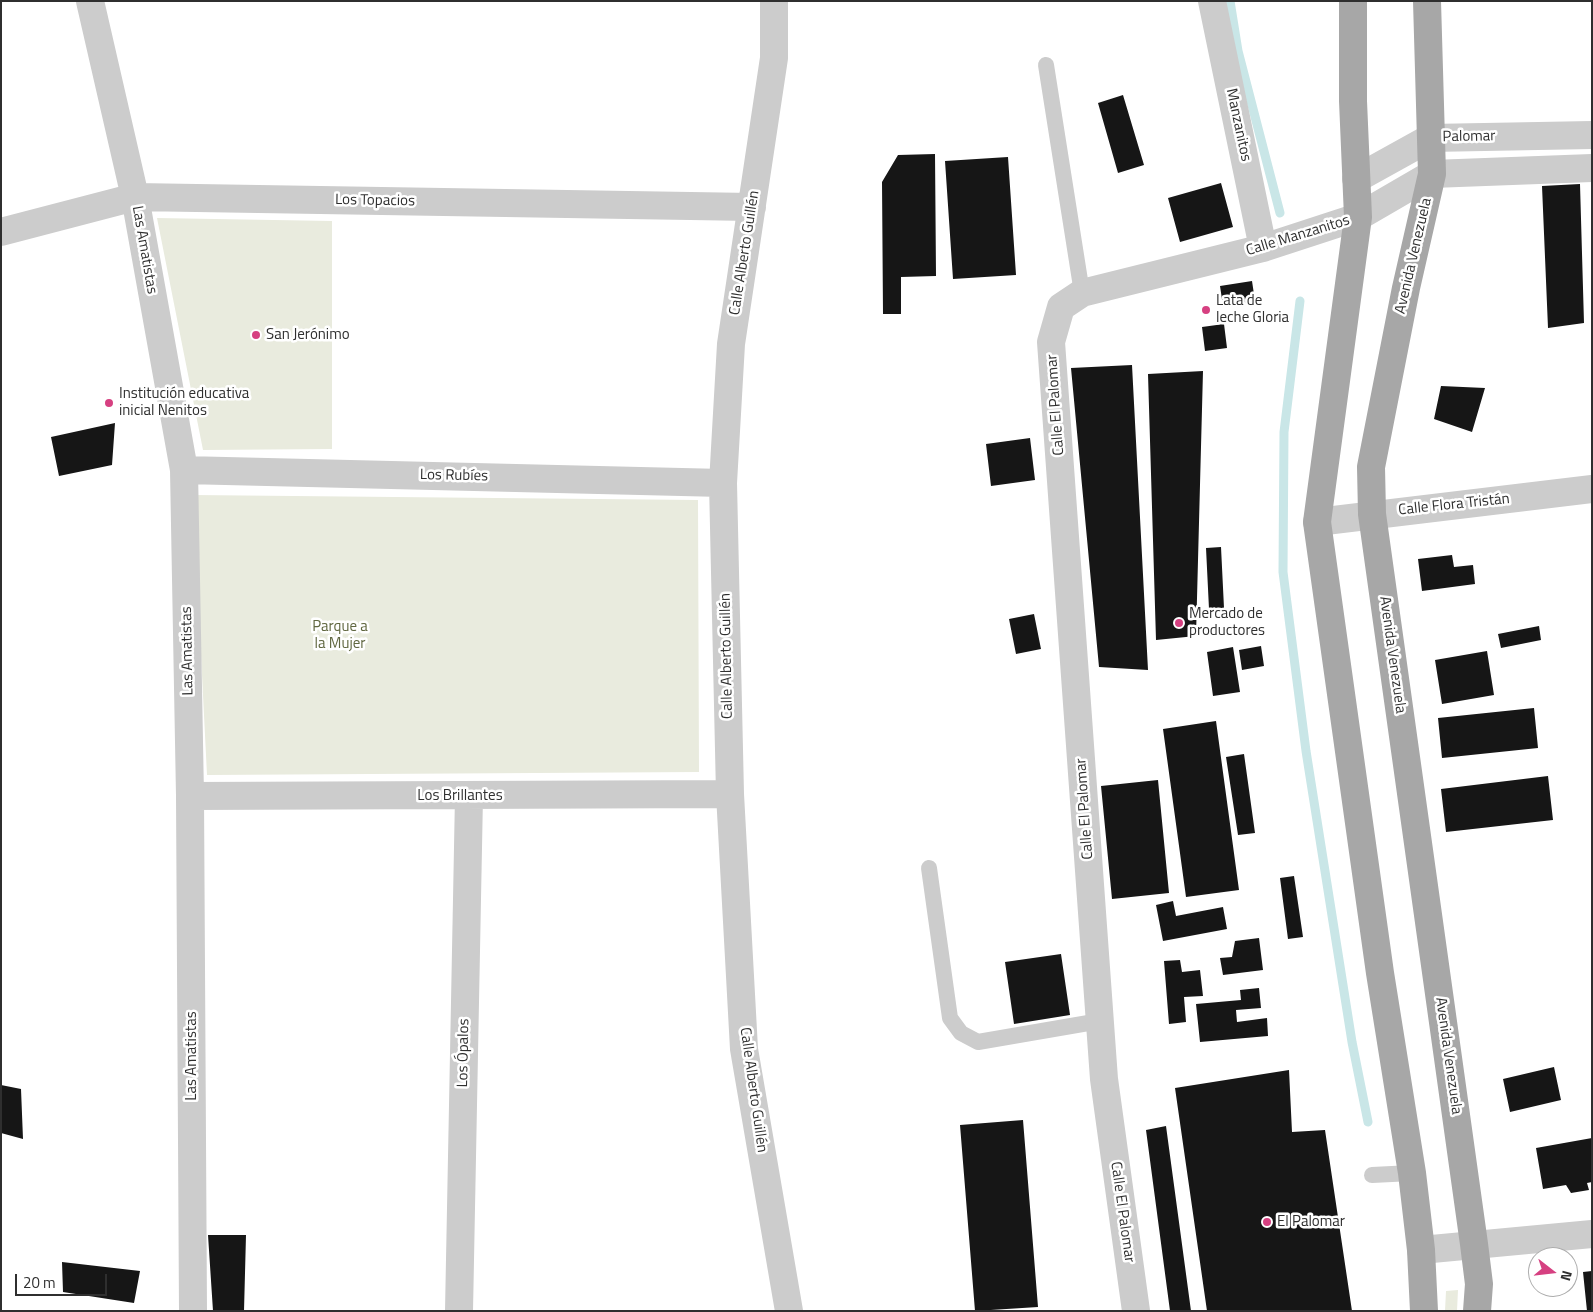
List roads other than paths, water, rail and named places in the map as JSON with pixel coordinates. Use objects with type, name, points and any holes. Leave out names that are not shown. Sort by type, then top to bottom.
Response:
[{"type":"main road","points":[[1353,1],[1358,217],[1317,522],[1380,973],[1412,1173],[1421,1250],[1424,1311]]},
{"type":"main road","name":"Avenida Venezuela","points":[[1427,1],[1432,174],[1406,288],[1371,467],[1372,514],[1474,1244],[1479,1284],[1477,1311]]},
{"type":"street","name":"Las Amatistas","points":[[90,1],[135,197],[184,470],[190,796],[193,1311]]},
{"type":"street","name":"Calle Alberto Guillén","points":[[774,1],[774,58],[731,344],[723,482],[730,794],[744,1049],[789,1311]]},
{"type":"street","name":"Manzanitos","points":[[1212,1],[1268,247]]},
{"type":"street","name":"Palomar","points":[[1356,179],[1430,138],[1592,135]]},
{"type":"street","name":"Calle Manzanitos","points":[[1072,300],[1320,231],[1358,217],[1432,174],[1592,168]]},
{"type":"street","name":"Los Topacios","points":[[1,232],[135,197],[752,207]]},
{"type":"street","name":"Calle El Palomar","points":[[1072,300],[1051,342],[1104,1079],[1136,1311]]},
{"type":"street","name":"Los Rubíes","points":[[184,470],[723,482]]},
{"type":"street","name":"Calle Flora Tristán","points":[[1317,522],[1592,489]]},
{"type":"street","name":"Los Brillantes","points":[[190,796],[730,794]]},
{"type":"street","name":"Los Ópalos","points":[[459,1311],[469,796]]},
{"type":"street","points":[[1421,1250],[1592,1234]]},
{"type":"lane","points":[[1046,65],[1072,300]]},
{"type":"lane","points":[[929,868],[950,1018],[961,1033],[978,1042],[1100,1021]]},
{"type":"lane","points":[[1372,1175],[1412,1173]]},
{"type":"waterway","points":[[1230,1],[1238,51],[1280,213]]},
{"type":"waterway","points":[[1300,301],[1284,432],[1283,572],[1306,751],[1352,1042],[1368,1122]]},
{"type":"place","name":"Lata de leche Gloria","points":[[1206,310]]},
{"type":"place","name":"San Jerónimo","points":[[256,335]]},
{"type":"place","name":"Institución educativa inicial Nenitos","points":[[109,403]]},
{"type":"place","name":"Mercado de productores","points":[[1179,623]]},
{"type":"place","name":"El Palomar","points":[[1267,1222]]},
{"type":"park label","name":"Parque a la Mujer","points":[[340,636]]}]
